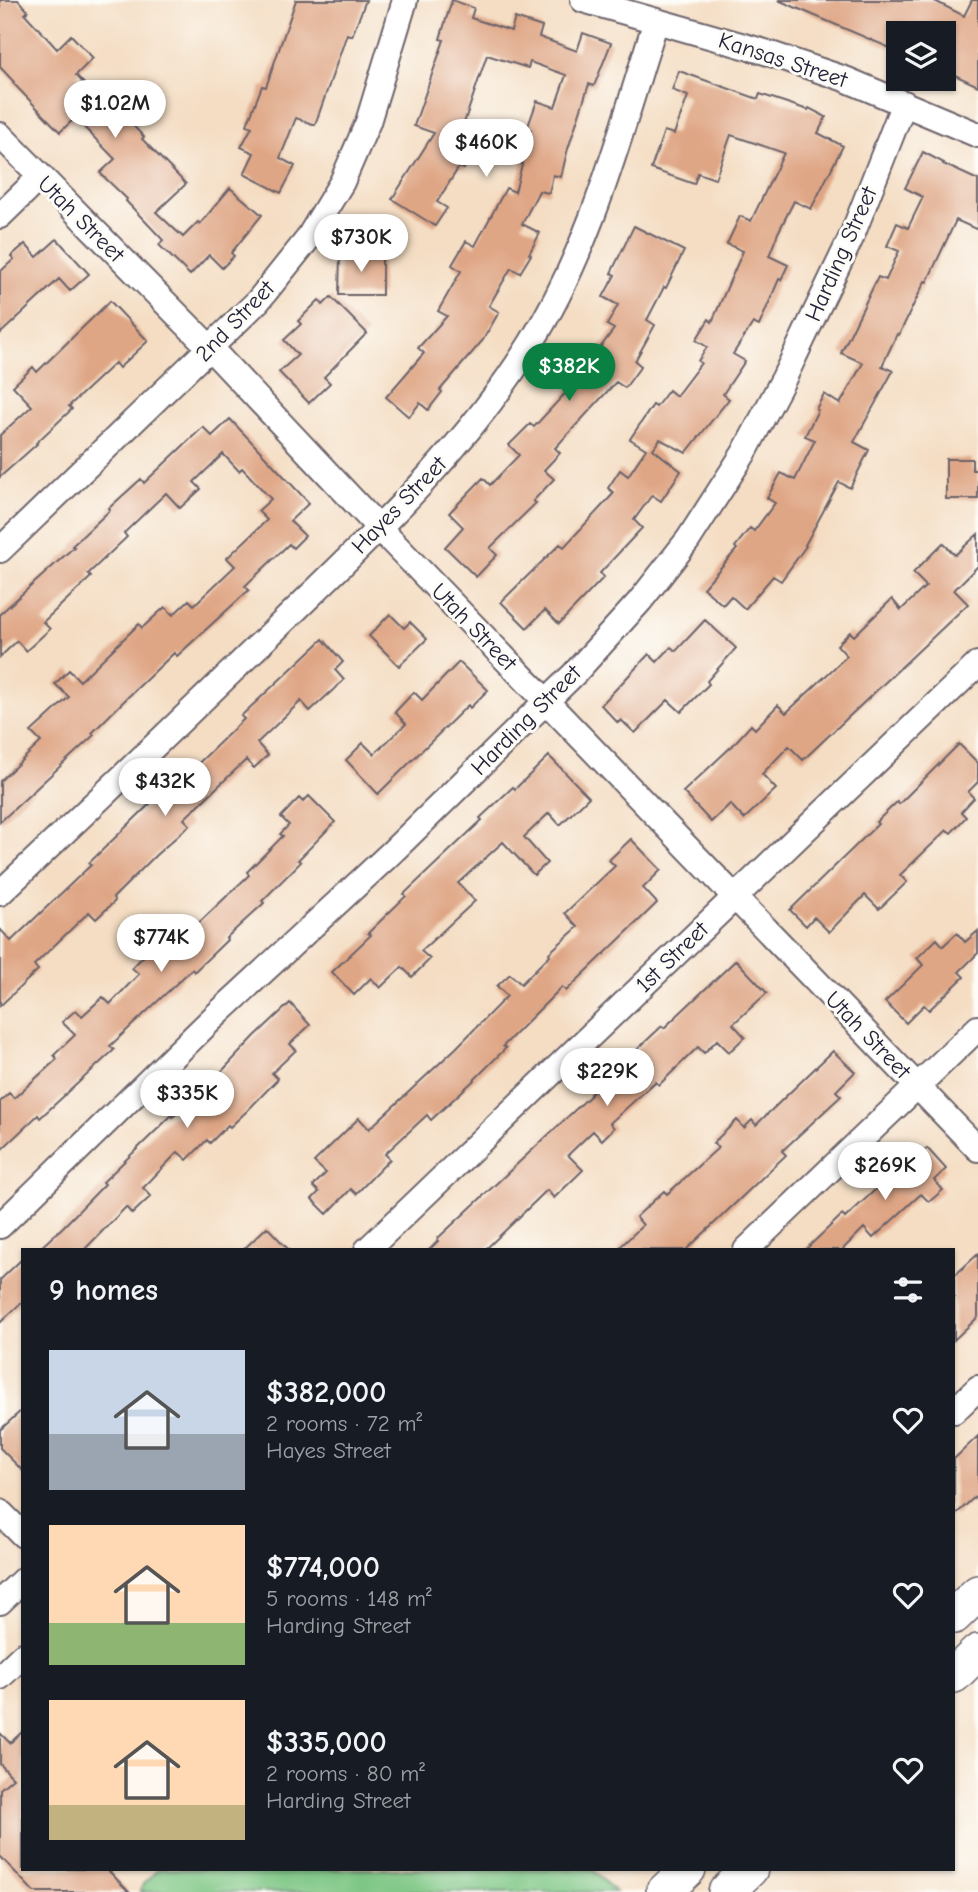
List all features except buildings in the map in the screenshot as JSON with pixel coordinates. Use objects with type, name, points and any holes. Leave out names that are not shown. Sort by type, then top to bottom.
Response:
[{"type":"main road","points":[[955,1615],[978,1593]]},
{"type":"main road","points":[[664,1892],[686,1871]]},
{"type":"main road","points":[[726,1892],[748,1871]]},
{"type":"street","name":"2nd Street","points":[[0,550],[258,301],[307,240],[342,182],[369,122],[405,0]]},
{"type":"street","name":"Kansas Street","points":[[583,0],[765,52],[845,79],[978,135]]},
{"type":"street","name":"Hayes Street","points":[[0,893],[379,528],[460,442],[494,398],[532,342],[568,274],[594,213],[656,21]]},
{"type":"street","name":"Harding Street","points":[[0,1226],[212,1019],[391,853],[574,674],[656,581],[688,540],[744,453],[784,378],[851,238],[904,103]]},
{"type":"street","name":"Utah Street","points":[[0,135],[210,348],[379,528],[978,1149]]},
{"type":"street","points":[[0,216],[40,177]]},
{"type":"street","name":"1st Street","points":[[369,1248],[978,664]]},
{"type":"street","points":[[748,1248],[978,1028]]},
{"type":"street","points":[[955,1410],[978,1388]]},
{"type":"street","points":[[0,1512],[21,1533]]},
{"type":"street","points":[[0,1602],[21,1582]]},
{"type":"street","points":[[0,1677],[21,1658]]},
{"type":"green space","points":[[156,1871],[594,1871],[615,1892],[140,1892],[143,1884]]}]
